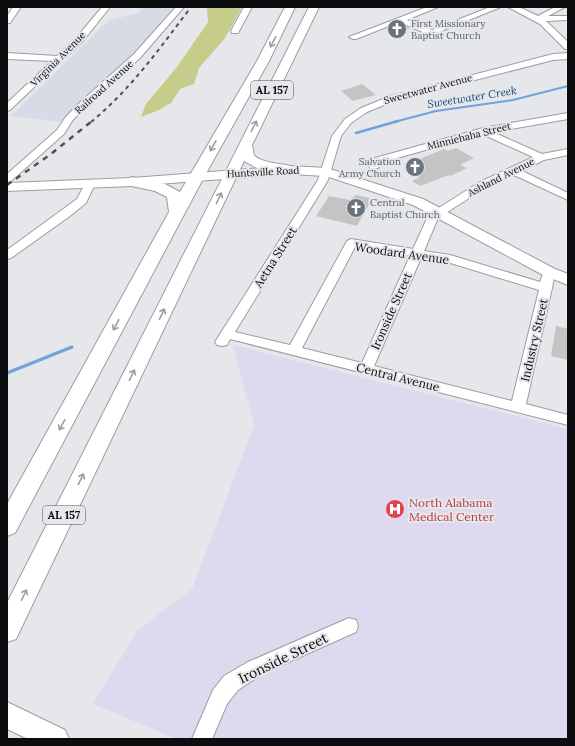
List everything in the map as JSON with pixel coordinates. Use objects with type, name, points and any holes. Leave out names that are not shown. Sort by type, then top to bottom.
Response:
[{"type":"highway","name":"AL 157","points":[[7,526],[196,177],[263,61],[290,7]]},
{"type":"highway","name":"AL 157","points":[[7,630],[244,145],[284,71],[314,7]]},
{"type":"highway","points":[[244,145],[250,160],[257,163],[290,170]]},
{"type":"highway","points":[[132,182],[168,190],[175,195],[177,213]]},
{"type":"main road","name":"Huntsville Road","points":[[7,187],[132,182],[290,170],[327,172],[379,188],[438,212],[550,272],[568,280]]},
{"type":"main road","points":[[7,715],[47,735]]},
{"type":"street","points":[[7,22],[17,7]]},
{"type":"street","name":"Virginia Avenue","points":[[7,108],[29,89],[80,38],[106,7]]},
{"type":"street","name":"Railroad Avenue","points":[[7,178],[61,132],[68,120],[78,109],[137,56],[180,7]]},
{"type":"street","points":[[235,30],[248,7]]},
{"type":"street","points":[[353,38],[434,7]]},
{"type":"street","points":[[419,38],[497,7]]},
{"type":"street","points":[[512,7],[539,19],[552,29],[568,47]]},
{"type":"street","points":[[539,19],[544,14],[562,7]]},
{"type":"street","points":[[539,19],[568,18]]},
{"type":"street","points":[[400,20],[433,33]]},
{"type":"street","points":[[7,56],[57,60]]},
{"type":"street","name":"Sweetwater Avenue","points":[[327,172],[335,136],[346,121],[369,107],[391,99],[505,69],[553,57],[568,56]]},
{"type":"street","name":"Minniehaha Street","points":[[374,166],[379,160],[483,131],[568,116]]},
{"type":"street","points":[[483,131],[541,157]]},
{"type":"street","name":"Ashland Avenue","points":[[438,212],[484,184],[514,172],[541,157],[568,152]]},
{"type":"street","name":"Aetna Street","points":[[224,338],[327,172]]},
{"type":"street","points":[[514,172],[568,197]]},
{"type":"street","points":[[7,255],[66,214],[82,201],[90,184]]},
{"type":"street","name":"Ironside Street","points":[[366,369],[433,216],[438,212]]},
{"type":"street","name":"Woodard Avenue","points":[[294,351],[352,243],[446,258],[546,288]]},
{"type":"street","name":"Industry Street","points":[[518,407],[550,272]]},
{"type":"street","name":"Central Avenue","points":[[224,338],[294,351],[568,420]]},
{"type":"street","name":"Ironside Street","points":[[202,739],[220,698],[231,683],[255,668],[349,626]]},
{"type":"shaded area","points":[[142,7],[174,7],[127,61],[73,110],[62,122],[11,116],[109,20],[139,13]]},
{"type":"shaded area","name":"North Alabama Medical Center","points":[[233,345],[568,429],[568,739],[177,739],[93,704],[138,630],[192,589],[254,425]]},
{"type":"green space","points":[[207,7],[242,7],[225,38],[199,68],[194,84],[180,89],[171,103],[159,110],[141,117],[146,104],[177,67],[208,22]]},
{"type":"building","points":[[397,24],[410,28],[398,33],[387,28]]},
{"type":"building","points":[[362,84],[376,95],[353,101],[341,91]]},
{"type":"building","name":"Salvation Army Church","points":[[456,148],[474,158],[460,165],[467,168],[450,176],[449,175],[420,186],[412,181],[420,177],[404,168],[418,161],[417,160],[444,149],[448,151]]},
{"type":"building","name":"Central Baptist Church","points":[[356,195],[370,198],[368,200],[371,201],[357,226],[316,216],[329,196],[350,200]]},
{"type":"building","points":[[556,326],[568,329],[568,360],[551,356]]},
{"type":"waterway","name":"Sweetwater Creek","points":[[394,122],[436,111],[513,100],[568,86]]},
{"type":"waterway","name":"Sweetwater Creek","points":[[356,133],[398,121]]},
{"type":"waterway","name":"Sweetwater Creek","points":[[7,373],[72,347]]},
{"type":"railway","points":[[91,122],[132,82],[191,7]]},
{"type":"railway","points":[[7,185],[51,154],[92,121]]},
{"type":"place","name":"First Missionary Baptist Church","points":[[397,29]]},
{"type":"place","name":"Salvation Army Church","points":[[415,167]]},
{"type":"place","name":"Central Baptist Church","points":[[356,208]]},
{"type":"place","name":"North Alabama Medical Center","points":[[395,509]]}]
